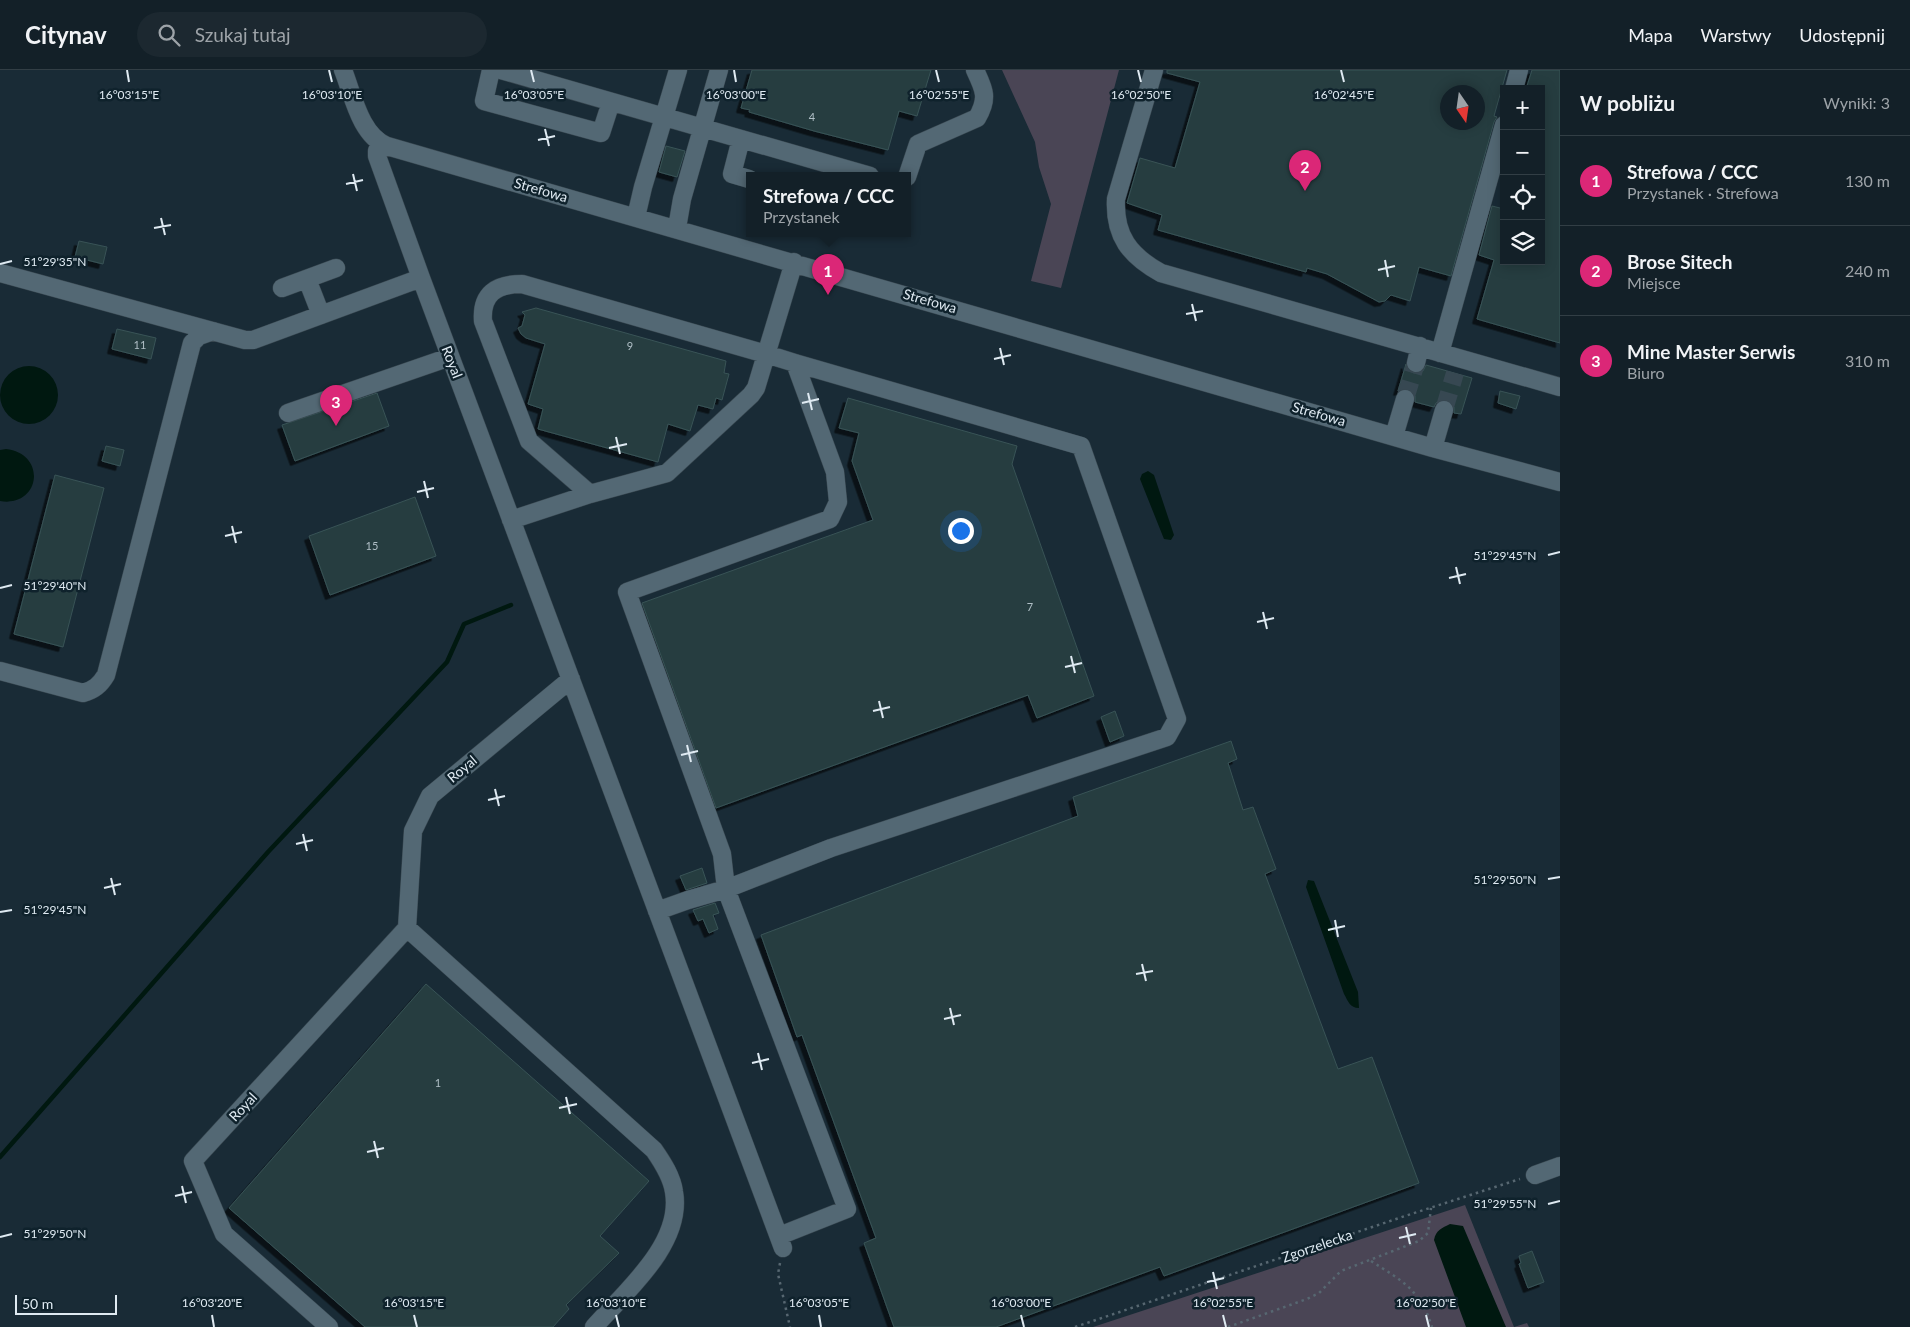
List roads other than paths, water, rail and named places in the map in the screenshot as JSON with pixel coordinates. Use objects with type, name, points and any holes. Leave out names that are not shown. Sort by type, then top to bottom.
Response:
[{"type":"street","points":[[343,70],[364,126],[371,136],[380,143]]},
{"type":"street","points":[[492,70],[484,101],[601,133],[611,102]]},
{"type":"street","points":[[501,70],[856,172]]},
{"type":"street","points":[[636,217],[643,187],[678,70]]},
{"type":"street","points":[[676,228],[682,199],[719,70]]},
{"type":"street","points":[[909,172],[918,144],[977,118],[985,99],[984,89],[976,70]]},
{"type":"street","points":[[1154,70],[1116,199],[1115,215],[1119,231],[1137,258],[1161,273],[1418,354],[1440,353],[1457,365],[1560,387]]},
{"type":"street","points":[[1515,85],[1519,70]]},
{"type":"street","points":[[1440,353],[1503,130]]},
{"type":"street","points":[[742,139],[732,174],[746,178]]},
{"type":"street","name":"Strefowa","points":[[380,143],[1433,448],[1560,482]]},
{"type":"street","name":"Royal","points":[[329,1327],[224,1234],[193,1161],[407,928],[413,831],[430,796],[571,679],[377,156],[380,143]]},
{"type":"street","points":[[511,520],[590,494],[667,473],[751,395],[756,388],[794,262]]},
{"type":"street","points":[[282,288],[336,268]]},
{"type":"street","points":[[0,273],[245,340],[253,340],[421,278]]},
{"type":"street","points":[[306,279],[321,315]]},
{"type":"street","points":[[590,494],[529,441],[483,321],[482,311],[486,300],[494,291],[509,284],[522,284],[1081,446],[1177,719],[1167,737],[831,848],[726,888],[658,911]]},
{"type":"street","points":[[0,671],[83,693],[100,685],[106,676],[192,344],[200,336],[213,331]]},
{"type":"street","points":[[288,413],[450,357]]},
{"type":"street","points":[[571,679],[781,1242],[847,1209],[726,888],[722,854],[627,592],[830,519],[838,502],[835,472],[795,363]]},
{"type":"street","points":[[1394,436],[1404,399]]},
{"type":"street","points":[[1433,448],[1444,410]]},
{"type":"street","points":[[407,928],[654,1150],[666,1168],[674,1192],[674,1219],[664,1245],[644,1271],[594,1327]]},
{"type":"street","points":[[1535,1175],[1560,1166]]},
{"type":"waterway","points":[[0,1157],[268,852],[447,662],[464,624],[511,605]]},
{"type":"tunnel","points":[[1405,399],[1416,363]]},
{"type":"tunnel","points":[[1444,410],[1455,373]]},
{"type":"place","name":"Brose Sitech","points":[[1305,191]]},
{"type":"place","name":"Strefowa / CCC","points":[[828,295]]},
{"type":"place","name":"Mine Master Serwis","points":[[336,426]]}]
